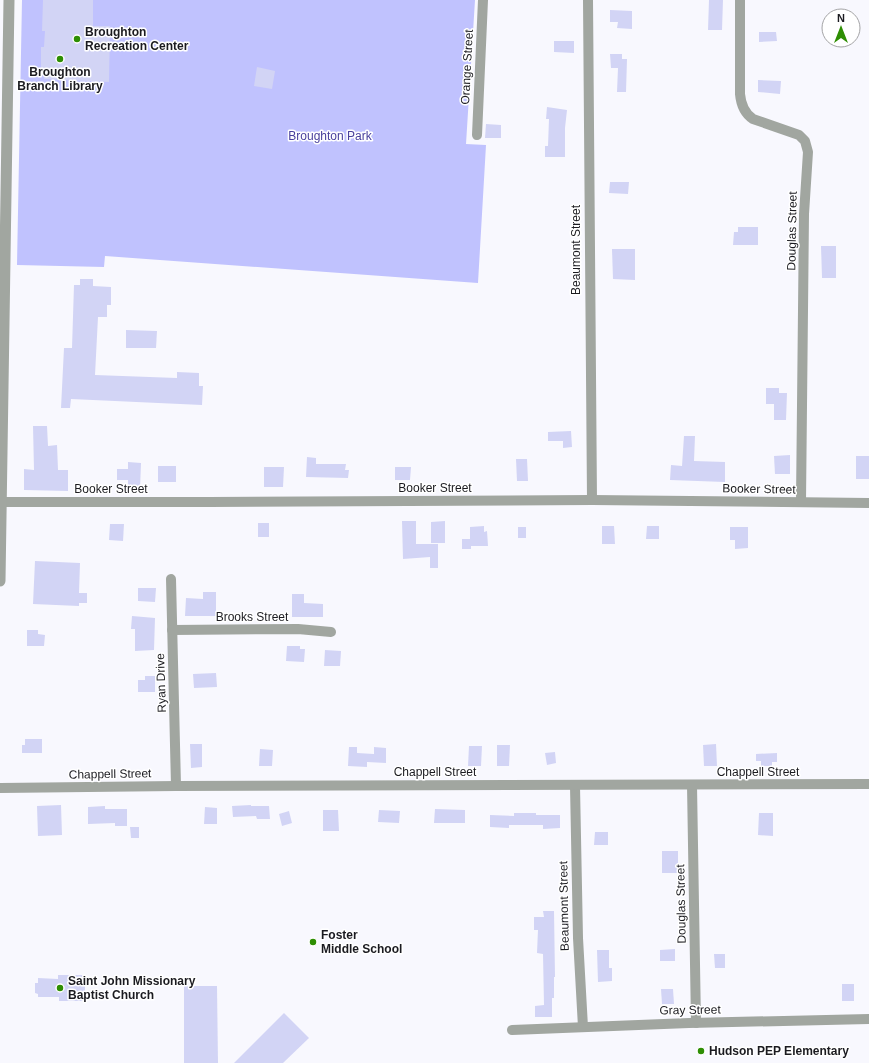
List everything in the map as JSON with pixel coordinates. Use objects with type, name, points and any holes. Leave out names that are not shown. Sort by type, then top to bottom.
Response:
[{"type":"street","points":[[0,581],[4,65],[9,0]]},
{"type":"street","name":"Orange Street","points":[[477,135],[483,0]]},
{"type":"street","name":"Beaumont Street","points":[[588,0],[592,500]]},
{"type":"street","name":"Douglas Street","points":[[740,0],[740,94],[743,108],[753,119],[799,135],[805,141],[808,152],[804,214],[801,502]]},
{"type":"street","name":"Booker Street","points":[[1,502],[592,500],[869,503]]},
{"type":"street","name":"Ryan Drive","points":[[171,579],[176,786]]},
{"type":"street","name":"Brooks Street","points":[[172,630],[298,629],[331,632]]},
{"type":"street","name":"Chappell Street","points":[[0,788],[869,784]]},
{"type":"street","name":"Douglas Street","points":[[692,785],[696,1023]]},
{"type":"street","name":"Beaumont Street","points":[[575,786],[578,938],[583,1026]]},
{"type":"street","name":"Gray Street","points":[[512,1030],[583,1026],[869,1019]]},
{"type":"green space","name":"Broughton Park","points":[[22,0],[475,0],[466,144],[486,145],[478,283],[105,256],[104,267],[17,265]]},
{"type":"building","name":"Broughton Recreation Center","points":[[43,0],[93,0],[93,26],[110,26],[109,82],[44,79],[44,72],[41,72],[41,47],[44,47],[45,31],[42,31]]},
{"type":"building","points":[[709,0],[723,0],[722,30],[708,30]]},
{"type":"building","points":[[610,10],[632,11],[632,29],[617,28],[618,22],[610,22]]},
{"type":"building","points":[[759,32],[776,32],[777,41],[759,42]]},
{"type":"building","points":[[554,41],[574,41],[574,53],[554,52]]},
{"type":"building","points":[[610,54],[622,54],[622,59],[627,59],[626,92],[617,92],[618,68],[611,68]]},
{"type":"building","points":[[257,67],[275,71],[272,89],[254,86]]},
{"type":"building","points":[[758,80],[781,81],[780,94],[758,92]]},
{"type":"building","points":[[547,107],[567,110],[565,128],[565,157],[545,157],[545,146],[548,146],[549,119],[546,119]]},
{"type":"building","points":[[486,124],[501,125],[501,138],[485,138]]},
{"type":"building","points":[[610,182],[629,182],[628,194],[609,193]]},
{"type":"building","points":[[738,227],[758,227],[758,245],[733,245],[734,232],[738,232]]},
{"type":"building","points":[[821,246],[836,246],[836,278],[822,278]]},
{"type":"building","points":[[612,249],[635,249],[635,280],[613,279]]},
{"type":"building","points":[[80,279],[93,279],[93,286],[111,287],[111,305],[107,305],[107,317],[98,317],[95,375],[177,378],[177,372],[199,373],[199,386],[203,386],[202,405],[71,399],[70,408],[61,408],[64,348],[72,348],[74,285],[80,285]]},
{"type":"building","points":[[126,330],[157,331],[156,348],[126,348]]},
{"type":"building","points":[[766,388],[779,388],[779,393],[787,393],[786,420],[774,420],[774,404],[766,404]]},
{"type":"building","points":[[33,426],[47,426],[48,446],[57,445],[58,470],[68,470],[68,491],[24,490],[24,469],[34,470]]},
{"type":"building","points":[[571,431],[572,447],[563,448],[563,441],[548,441],[548,432]]},
{"type":"building","points":[[684,436],[695,436],[694,461],[725,462],[725,482],[670,480],[671,465],[682,466]]},
{"type":"building","points":[[790,455],[790,474],[775,474],[774,456]]},
{"type":"building","points":[[856,456],[869,456],[869,479],[856,479]]},
{"type":"building","points":[[307,457],[316,458],[316,464],[346,464],[345,470],[349,470],[348,478],[306,477]]},
{"type":"building","points":[[516,459],[527,459],[528,481],[517,481]]},
{"type":"building","points":[[128,462],[141,463],[140,489],[128,488],[128,480],[117,480],[117,469],[128,469]]},
{"type":"building","points":[[158,466],[176,466],[176,482],[158,482]]},
{"type":"building","points":[[264,467],[284,467],[283,487],[264,487]]},
{"type":"building","points":[[395,467],[411,467],[410,480],[395,480]]},
{"type":"building","points":[[402,521],[416,521],[416,544],[438,544],[438,568],[430,568],[430,557],[403,559]]},
{"type":"building","points":[[445,521],[445,543],[431,543],[431,522]]},
{"type":"building","points":[[258,523],[269,523],[269,537],[258,537]]},
{"type":"building","points":[[110,524],[124,524],[123,541],[109,540]]},
{"type":"building","points":[[484,526],[484,532],[487,531],[488,546],[471,546],[471,549],[462,549],[462,539],[470,539],[470,527]]},
{"type":"building","points":[[602,526],[614,526],[615,544],[602,544]]},
{"type":"building","points":[[647,526],[659,526],[659,539],[646,539]]},
{"type":"building","points":[[518,527],[526,527],[526,538],[518,538]]},
{"type":"building","points":[[730,527],[748,527],[748,548],[735,549],[735,540],[730,540]]},
{"type":"building","points":[[35,561],[80,563],[79,593],[87,593],[87,603],[79,603],[79,606],[33,604]]},
{"type":"building","points":[[138,588],[156,588],[155,602],[138,601]]},
{"type":"building","points":[[203,592],[216,592],[216,616],[185,616],[186,598],[203,599]]},
{"type":"building","points":[[292,594],[304,594],[304,603],[323,604],[323,617],[292,617]]},
{"type":"building","points":[[132,616],[155,618],[154,650],[135,651],[135,629],[131,629]]},
{"type":"building","points":[[27,630],[38,630],[38,634],[45,635],[44,646],[27,646]]},
{"type":"building","points":[[287,646],[300,646],[300,649],[305,649],[304,662],[286,661]]},
{"type":"building","points":[[325,650],[341,651],[340,666],[324,666]]},
{"type":"building","points":[[216,673],[217,687],[194,688],[193,674]]},
{"type":"building","points":[[145,676],[155,676],[155,692],[138,692],[138,680],[145,680]]},
{"type":"building","points":[[25,739],[42,739],[42,753],[22,753],[22,745],[25,745]]},
{"type":"building","points":[[190,744],[202,744],[202,767],[191,768]]},
{"type":"building","points":[[716,744],[717,766],[704,766],[703,745]]},
{"type":"building","points":[[497,745],[510,745],[509,766],[497,766]]},
{"type":"building","points":[[469,746],[482,746],[481,766],[468,766]]},
{"type":"building","points":[[349,747],[357,747],[357,753],[374,754],[374,747],[386,748],[386,763],[367,762],[367,767],[348,766]]},
{"type":"building","points":[[260,749],[273,750],[272,766],[259,766]]},
{"type":"building","points":[[555,752],[556,763],[547,765],[545,753]]},
{"type":"building","points":[[777,753],[777,762],[772,762],[772,766],[761,766],[761,761],[756,761],[756,754]]},
{"type":"building","points":[[61,805],[62,835],[38,836],[37,806]]},
{"type":"building","points":[[105,806],[105,809],[127,809],[127,826],[115,826],[115,823],[88,824],[88,807]]},
{"type":"building","points":[[232,806],[269,806],[270,819],[257,819],[256,816],[233,817]]},
{"type":"building","points":[[205,807],[217,808],[217,824],[204,824]]},
{"type":"building","points":[[435,809],[465,810],[465,823],[434,823]]},
{"type":"building","points":[[323,810],[338,810],[339,831],[323,831]]},
{"type":"building","points":[[379,810],[400,811],[399,823],[378,822]]},
{"type":"building","points":[[289,811],[292,823],[282,826],[279,814]]},
{"type":"building","points":[[514,813],[560,815],[560,828],[543,829],[543,825],[509,825],[509,828],[490,827],[490,815],[514,816]]},
{"type":"building","points":[[759,813],[773,813],[773,836],[758,835]]},
{"type":"building","points":[[130,827],[139,827],[139,838],[131,838]]},
{"type":"building","points":[[595,832],[608,832],[608,845],[594,845]]},
{"type":"building","points":[[662,851],[678,851],[678,873],[662,873]]},
{"type":"building","points":[[543,911],[554,911],[555,977],[554,998],[552,998],[552,1017],[535,1017],[535,1006],[544,1005],[543,954],[537,953],[538,930],[534,930],[534,917],[544,917]]},
{"type":"building","points":[[675,949],[675,961],[660,961],[660,950]]},
{"type":"building","points":[[597,950],[609,950],[609,968],[612,968],[612,981],[598,982]]},
{"type":"building","points":[[714,954],[725,954],[725,968],[715,968]]},
{"type":"building","name":"Saint John Missionary Baptist Church","points":[[58,975],[85,975],[85,1001],[59,1001],[59,997],[38,997],[38,994],[35,993],[35,983],[38,983],[38,978],[58,979]]},
{"type":"building","points":[[842,984],[854,984],[854,1001],[842,1001]]},
{"type":"building","points":[[184,986],[217,986],[218,1063],[184,1063]]},
{"type":"building","points":[[661,989],[673,989],[674,1004],[662,1004]]},
{"type":"building","points":[[284,1013],[309,1038],[283,1063],[234,1063]]},
{"type":"place","name":"Broughton Recreation Center","points":[[77,39]]},
{"type":"place","name":"Broughton Branch Library","points":[[60,59]]},
{"type":"place","name":"Foster Middle School","points":[[313,942]]},
{"type":"place","name":"Saint John Missionary Baptist Church","points":[[60,988]]},
{"type":"place","name":"Hudson PEP Elementary","points":[[701,1051]]}]
